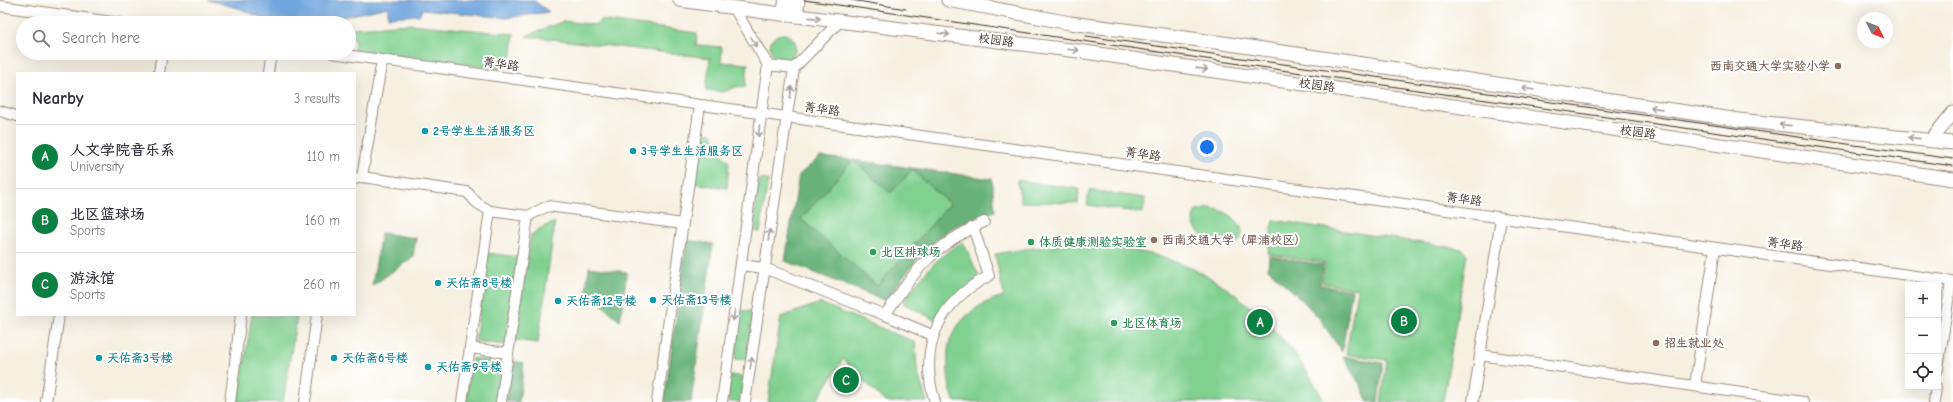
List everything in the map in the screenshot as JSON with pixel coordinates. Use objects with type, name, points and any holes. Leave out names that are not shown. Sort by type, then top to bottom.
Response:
[{"type":"street","name":"校园路","points":[[680,0],[1086,52],[1953,179]]},
{"type":"street","points":[[786,0],[789,15]]},
{"type":"street","points":[[789,15],[798,0]]},
{"type":"street","points":[[948,0],[1070,23],[1231,45],[1732,119],[1953,143]]},
{"type":"street","points":[[0,6],[70,16]]},
{"type":"street","points":[[722,402],[768,65],[734,8]]},
{"type":"street","points":[[745,402],[782,140],[788,117],[794,68],[841,20]]},
{"type":"street","name":"菁华路","points":[[356,56],[1951,281],[1940,354]]},
{"type":"street","points":[[160,72],[161,60]]},
{"type":"street","points":[[268,72],[270,60]]},
{"type":"street","points":[[382,60],[358,178],[467,192],[477,203],[490,211],[528,216],[548,206],[683,224]]},
{"type":"street","points":[[768,65],[794,68]]},
{"type":"street","points":[[657,402],[700,105]]},
{"type":"street","points":[[0,111],[16,116]]},
{"type":"street","points":[[1931,140],[1953,113]]},
{"type":"street","points":[[462,402],[490,211]]},
{"type":"street","points":[[501,402],[528,216]]},
{"type":"street","points":[[1473,402],[1501,218]]},
{"type":"street","points":[[885,315],[914,272],[931,255],[946,242],[984,222]]},
{"type":"street","points":[[936,402],[928,370],[932,335],[942,318],[955,302],[969,289],[989,276],[973,227]]},
{"type":"street","points":[[1695,386],[1714,248]]},
{"type":"street","points":[[741,265],[764,268],[932,335]]},
{"type":"street","points":[[46,402],[59,316]]},
{"type":"street","points":[[230,402],[241,316]]},
{"type":"street","points":[[305,402],[317,316]]},
{"type":"street","points":[[470,348],[508,353]]},
{"type":"street","points":[[1480,356],[1803,402]]},
{"type":"street","points":[[1934,402],[1936,390]]},
{"type":"green space","points":[[601,20],[697,33],[696,45],[722,47],[721,62],[748,64],[745,87],[739,86],[723,92],[706,90],[710,58],[526,36],[564,21],[596,25]]},
{"type":"green space","points":[[410,24],[514,34],[511,62],[502,69],[356,50],[356,28]]},
{"type":"green space","points":[[783,34],[792,38],[796,47],[792,56],[783,60],[774,56],[770,47],[774,38]]},
{"type":"green space","points":[[699,132],[711,133],[723,156],[729,162],[727,188],[692,183]]},
{"type":"green space","points":[[820,157],[853,160],[992,179],[995,211],[957,225],[942,235],[924,252],[886,301],[785,261],[799,175]],"holes":[[[853,160],[891,193],[912,170],[950,204],[877,286],[801,219]]]},
{"type":"green space","name":"北区排球场","points":[[853,160],[891,193],[912,170],[950,204],[877,286],[801,219]]},
{"type":"green space","points":[[760,178],[768,180],[760,232],[752,230]]},
{"type":"green space","points":[[1017,180],[1079,189],[1078,203],[1021,202]]},
{"type":"green space","points":[[1089,190],[1145,198],[1143,213],[1087,205]]},
{"type":"green space","points":[[1210,208],[1226,213],[1239,224],[1242,235],[1234,244],[1226,246],[1217,244],[1200,234],[1195,227],[1193,219],[1196,211]]},
{"type":"green space","points":[[1273,220],[1462,249],[1467,254],[1443,402],[1381,402],[1387,360],[1346,354],[1357,289],[1322,283],[1325,263],[1268,254]]},
{"type":"green space","points":[[555,222],[538,343],[515,340],[531,235],[541,228]]},
{"type":"green space","points":[[381,233],[416,238],[413,257],[372,286]]},
{"type":"green space","points":[[687,240],[713,244],[691,402],[664,402]]},
{"type":"green space","points":[[963,242],[979,276],[935,320],[903,303],[929,268],[945,254]]},
{"type":"green space","name":"北区体育场","points":[[1074,244],[1133,250],[1160,257],[1209,277],[1232,292],[1254,310],[1276,332],[1303,365],[1324,402],[955,402],[948,377],[949,344],[952,335],[963,319],[978,307],[1004,296],[995,254]]},
{"type":"green space","points":[[487,253],[518,257],[505,345],[475,341]]},
{"type":"green space","points":[[1269,256],[1323,265],[1320,285],[1352,290],[1342,352],[1320,319],[1300,298],[1268,269]]},
{"type":"green space","points":[[589,267],[627,272],[620,321],[586,290]]},
{"type":"green space","points":[[820,303],[915,342],[917,370],[927,402],[885,402],[843,359],[816,402],[768,402],[781,317]]},
{"type":"green space","points":[[741,310],[753,312],[747,360],[735,359]]},
{"type":"green space","points":[[252,316],[297,316],[283,402],[238,402]]},
{"type":"green space","points":[[1342,356],[1383,363],[1378,402],[1368,402],[1361,386]]},
{"type":"green space","points":[[472,358],[503,363],[497,402],[466,402]]},
{"type":"green space","points":[[512,361],[524,363],[519,402],[506,402]]},
{"type":"green space","points":[[731,375],[743,377],[740,402],[728,402]]},
{"type":"water","points":[[208,0],[533,0],[549,12],[506,18],[422,9],[420,15],[388,17],[388,7],[347,16],[258,16],[241,9]]},
{"type":"tram line","points":[[804,0],[1458,96],[1953,166]]},
{"type":"tram line","points":[[851,0],[906,9]]},
{"type":"tram line","points":[[1086,36],[1953,159]]},
{"type":"place","name":"西南交通大学实验小学","points":[[1838,66]]},
{"type":"place","name":"2号学生生活服务区","points":[[425,131]]},
{"type":"place","name":"3号学生生活服务区","points":[[633,151]]},
{"type":"place","name":"西南交通大学（犀浦校区）","points":[[1154,240]]},
{"type":"place","name":"体质健康测验实验室","points":[[1031,242]]},
{"type":"place","name":"北区排球场","points":[[873,252]]},
{"type":"place","name":"天佑斋8号楼","points":[[438,283]]},
{"type":"place","name":"天佑斋13号楼","points":[[653,300]]},
{"type":"place","name":"天佑斋12号楼","points":[[558,301]]},
{"type":"place","name":"北区篮球场","points":[[1404,321]]},
{"type":"place","name":"人文学院音乐系","points":[[1260,322]]},
{"type":"place","name":"北区体育场","points":[[1114,323]]},
{"type":"place","name":"招生就业处","points":[[1656,343]]},
{"type":"place","name":"天佑斋3号楼","points":[[99,358]]},
{"type":"place","name":"天佑斋6号楼","points":[[334,358]]},
{"type":"place","name":"天佑斋9号楼","points":[[428,367]]},
{"type":"place","name":"游泳馆","points":[[846,380]]}]
